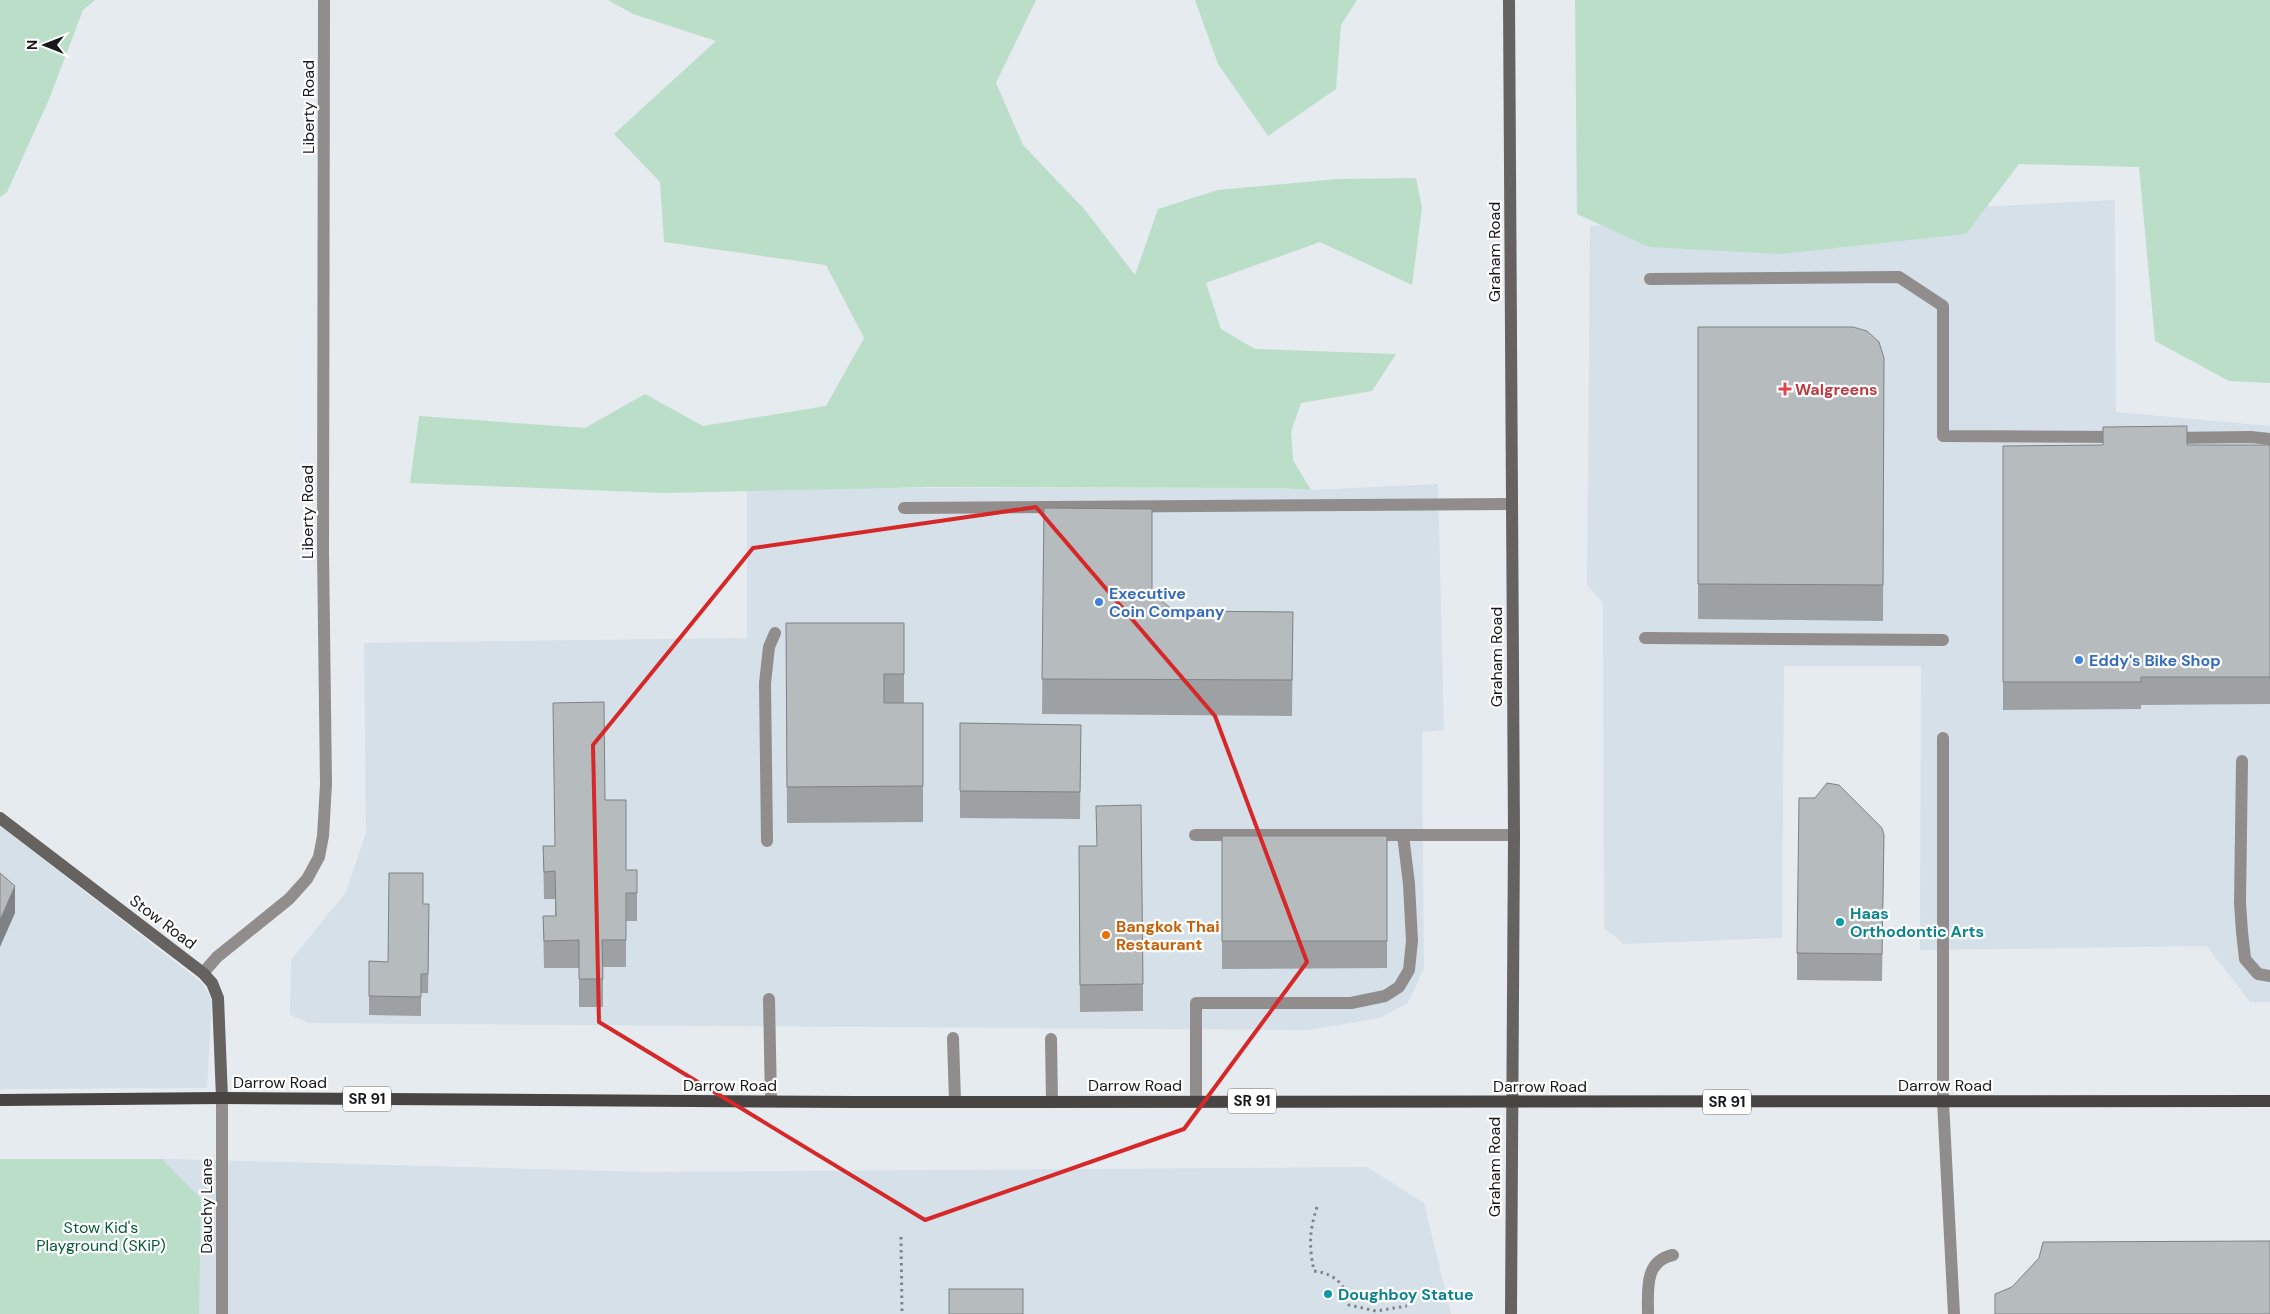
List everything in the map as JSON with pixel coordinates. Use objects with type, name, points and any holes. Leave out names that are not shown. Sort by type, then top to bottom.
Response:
[{"type":"main road","name":"Graham Road","points":[[1509,0],[1514,835],[1510,1102],[1511,1314]]},
{"type":"main road","name":"Stow Road","points":[[0,818],[203,974],[212,983],[218,998],[222,1098]]},
{"type":"main road","name":"Darrow Road","points":[[0,1100],[222,1098],[1510,1102],[2270,1100]]},
{"type":"street","name":"Liberty Road","points":[[203,974],[217,957],[289,899],[307,879],[319,857],[323,836],[326,784],[323,560],[324,0]]},
{"type":"street","points":[[1650,279],[1899,277],[1943,306],[1943,436],[2128,438]]},
{"type":"street","points":[[2157,438],[2251,437],[2270,439]]},
{"type":"street","points":[[904,508],[1512,504]]},
{"type":"street","points":[[767,841],[765,683],[769,647],[775,633]]},
{"type":"street","points":[[1645,638],[1943,640]]},
{"type":"street","points":[[1943,738],[1943,1101],[1954,1314]]},
{"type":"street","points":[[2242,761],[2240,903],[2245,959],[2258,974],[2270,976]]},
{"type":"street","points":[[1194,835],[1514,835]]},
{"type":"street","points":[[1196,1101],[1196,1003],[1351,1003],[1385,996],[1399,987],[1409,970],[1412,940],[1409,884],[1402,835]]},
{"type":"street","points":[[769,999],[771,1101]]},
{"type":"street","points":[[953,1038],[955,1101]]},
{"type":"street","points":[[1051,1039],[1052,1101]]},
{"type":"street","name":"Dauchy Lane","points":[[222,1098],[222,1314]]},
{"type":"street","points":[[1648,1314],[1648,1284],[1654,1264],[1662,1257],[1672,1255]]},
{"type":"path","points":[[1317,1207],[1310,1228],[1309,1246],[1314,1271],[1333,1276],[1341,1282],[1347,1292],[1349,1305],[1376,1312],[1407,1306]]},
{"type":"path","points":[[901,1237],[902,1314]]},
{"type":"highlighted area","points":[[1036,507],[1215,716],[1307,962],[1184,1129],[925,1220],[599,1022],[593,745],[753,548]]},
{"type":"shaded area","points":[[2115,200],[2116,412],[2270,426],[2270,1002],[2250,1002],[2207,946],[1920,950],[1921,666],[1784,666],[1782,938],[1624,944],[1604,928],[1603,603],[1587,585],[1590,226]]},
{"type":"shaded area","points":[[899,472],[900,488],[1279,488],[1311,490],[1438,484],[1444,730],[1422,732],[1424,968],[1408,1003],[1380,1018],[1308,1030],[309,1023],[290,1015],[291,960],[346,892],[366,833],[364,643],[747,638],[747,475]]},
{"type":"shaded area","points":[[0,826],[202,983],[212,1000],[207,1088],[0,1089]]},
{"type":"shaded area","points":[[0,1159],[169,1159],[648,1172],[1367,1167],[1424,1203],[1451,1314],[0,1314]]},
{"type":"green space","points":[[0,0],[95,0],[83,10],[50,97],[7,192],[0,197]]},
{"type":"green space","points":[[608,0],[1036,0],[996,83],[1023,145],[1085,210],[1135,275],[1158,209],[1218,190],[1337,179],[1416,178],[1422,208],[1412,285],[1320,242],[1206,283],[1221,329],[1255,349],[1396,354],[1372,391],[1301,403],[1291,432],[1293,460],[1311,490],[1279,488],[931,487],[664,493],[410,483],[419,416],[585,428],[645,394],[703,426],[826,406],[864,338],[826,265],[664,242],[660,182],[614,134],[716,41],[633,14]]},
{"type":"green space","points":[[1195,0],[1357,0],[1341,25],[1336,89],[1268,136],[1218,64]]},
{"type":"green space","points":[[1575,0],[2270,0],[2270,383],[2229,381],[2155,341],[2139,167],[2019,164],[1966,234],[1780,254],[1649,247],[1577,214]]},
{"type":"green space","name":"Stow Kid's Playground (SKiP)","points":[[0,1159],[162,1159],[201,1199],[199,1314],[0,1314]]},
{"type":"building","name":"Walgreens","points":[[1698,327],[1853,327],[1867,331],[1879,342],[1884,358],[1883,585],[1698,584]]},
{"type":"building","points":[[2187,426],[2187,445],[2270,445],[2270,677],[2141,677],[2141,682],[2003,682],[2003,446],[2103,445],[2103,427]]},
{"type":"building","points":[[1044,508],[1152,509],[1152,593],[1174,611],[1293,612],[1292,680],[1042,679]]},
{"type":"building","points":[[786,623],[904,623],[904,674],[884,674],[884,703],[923,703],[923,786],[787,787]]},
{"type":"building","points":[[604,702],[605,800],[626,800],[626,870],[637,870],[637,893],[626,893],[626,940],[602,940],[603,979],[579,979],[579,940],[544,941],[543,916],[556,916],[555,871],[544,872],[543,846],[555,846],[553,703]]},
{"type":"building","points":[[960,723],[1081,725],[1080,792],[960,791]]},
{"type":"building","name":"Haas Orthodontic Arts","points":[[1827,783],[1839,785],[1882,828],[1884,835],[1882,954],[1797,953],[1799,798],[1815,798]]},
{"type":"building","points":[[1141,805],[1143,984],[1080,985],[1079,846],[1097,846],[1096,806]]},
{"type":"building","points":[[1222,836],[1387,836],[1387,941],[1222,941]]},
{"type":"building","points":[[0,873],[15,886],[0,920]]},
{"type":"building","points":[[389,873],[423,873],[423,904],[429,904],[428,974],[421,974],[421,997],[369,996],[369,961],[388,962]]},
{"type":"building","points":[[2270,1241],[2270,1314],[1995,1314],[1995,1294],[2012,1287],[2039,1258],[2043,1242]]},
{"type":"building","points":[[949,1289],[1023,1289],[1023,1314],[949,1314]]},
{"type":"place","name":"Walgreens","points":[[1785,389]]},
{"type":"place","name":"Executive Coin Company","points":[[1099,602]]},
{"type":"place","name":"Eddy's Bike Shop","points":[[2079,660]]},
{"type":"place","name":"Haas Orthodontic Arts","points":[[1840,922]]},
{"type":"place","name":"Bangkok Thai Restaurant","points":[[1106,935]]},
{"type":"place","name":"Doughboy Statue","points":[[1328,1294]]}]
